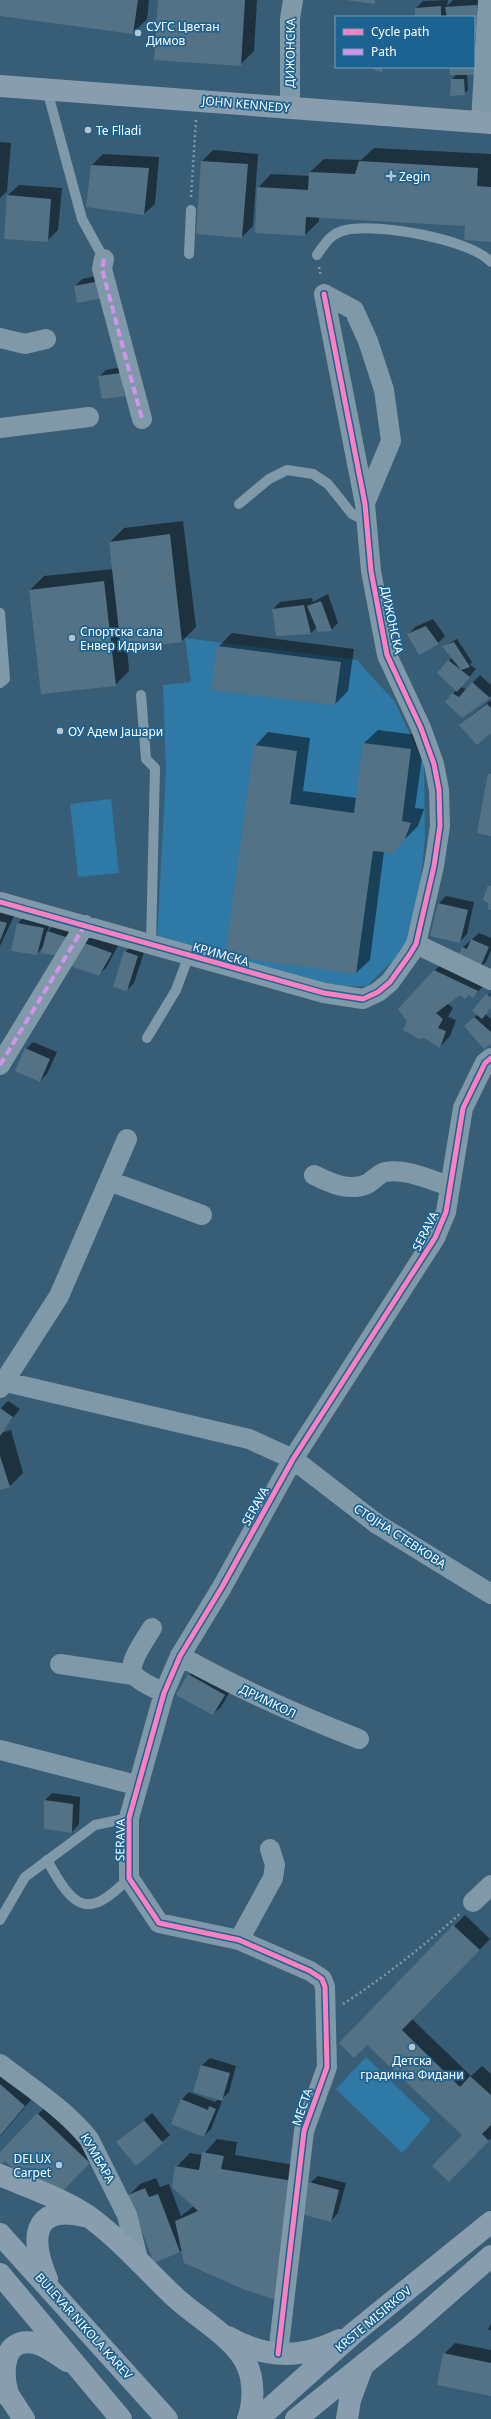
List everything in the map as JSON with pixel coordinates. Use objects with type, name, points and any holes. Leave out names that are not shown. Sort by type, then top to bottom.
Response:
[{"type":"street","name":"ДИЖОНСКА","points":[[290,107],[290,19],[293,0]]},
{"type":"street","points":[[486,123],[488,0]]},
{"type":"street","name":"JOHN KENNEDY","points":[[0,86],[486,123]]},
{"type":"street","points":[[104,259],[102,269],[142,419]]},
{"type":"street","name":"ДИЖОНСКА","points":[[324,294],[366,513],[371,571],[387,655],[422,728],[434,764],[440,790],[440,826],[437,846],[416,944]]},
{"type":"street","points":[[324,294],[354,310],[368,341],[384,390],[391,440],[378,469],[366,513]]},
{"type":"street","points":[[0,338],[25,344],[46,339]]},
{"type":"street","points":[[0,428],[89,417]]},
{"type":"street","name":"КРИМСКА","points":[[0,902],[324,993],[363,999],[378,992],[390,982],[416,944]]},
{"type":"street","points":[[0,1066],[85,925]]},
{"type":"street","points":[[416,944],[491,980]]},
{"type":"street","name":"SERAVA","points":[[220,1935],[159,1923],[130,1878],[129,1818],[136,1785],[164,1693],[180,1656],[222,1587],[293,1459],[435,1238],[446,1212],[463,1108],[485,1063],[491,1058]]},
{"type":"street","points":[[3,1385],[59,1296],[127,1139]]},
{"type":"street","points":[[314,1175],[331,1184],[349,1187],[367,1184],[384,1172],[404,1172],[450,1186]]},
{"type":"street","points":[[109,1181],[202,1216]]},
{"type":"street","name":"СТОЈНА СТЕВКОВА","points":[[3,1385],[249,1439],[293,1459],[377,1524],[491,1594]]},
{"type":"street","points":[[133,1675],[131,1669],[132,1661],[152,1628]]},
{"type":"street","name":"ДРИМКОЛ","points":[[180,1656],[214,1675],[303,1718],[359,1739]]},
{"type":"street","points":[[60,1664],[133,1675],[164,1693]]},
{"type":"street","points":[[0,1750],[136,1785]]},
{"type":"street","points":[[239,1940],[273,1878],[275,1865],[270,1849]]},
{"type":"street","points":[[473,1902],[491,1885]]},
{"type":"street","name":"МЕСТА","points":[[220,1935],[239,1940],[310,1970],[322,1979],[325,1987],[327,2067],[304,2131],[278,2354]]},
{"type":"street","name":"КУМБАРА","points":[[0,2064],[53,2104],[80,2128],[89,2139],[127,2214],[139,2264]]},
{"type":"street","points":[[0,2175],[53,2197],[88,2216],[139,2264],[233,2346],[247,2364],[252,2384],[248,2419]]},
{"type":"street","points":[[52,2289],[38,2254],[36,2240],[40,2227],[47,2218],[57,2214],[71,2213],[88,2216]]},
{"type":"street","name":"KRSTE MISIRKOV","points":[[258,2419],[355,2332],[491,2222]]},
{"type":"street","name":"BULEVAR NIKOLA KAREV","points":[[0,2234],[52,2289],[167,2419]]},
{"type":"street","points":[[296,2419],[409,2328],[491,2256]]},
{"type":"street","points":[[0,2274],[121,2419]]},
{"type":"street","points":[[214,2329],[245,2345],[278,2354],[308,2353],[355,2332]]},
{"type":"street","points":[[24,2419],[4,2390],[5,2363],[11,2350],[22,2344],[30,2343],[43,2346],[83,2372]]},
{"type":"street","points":[[347,2419],[350,2400],[364,2363]]},
{"type":"lane","points":[[47,90],[82,219],[104,259]]},
{"type":"lane","points":[[189,254],[191,210]]},
{"type":"lane","points":[[317,255],[331,236],[346,230],[360,229],[403,232],[452,242],[472,248],[485,256],[491,262]]},
{"type":"lane","points":[[239,504],[269,479],[287,470],[313,474],[328,484],[352,514],[366,513]]},
{"type":"lane","points":[[0,613],[4,679],[0,683]]},
{"type":"lane","points":[[141,695],[146,759],[155,768],[151,944]]},
{"type":"lane","points":[[147,1038],[176,990],[189,955]]},
{"type":"lane","points":[[0,1920],[25,1877],[95,1825],[129,1818]]},
{"type":"lane","points":[[47,1860],[63,1889],[80,1904],[95,1904],[111,1897],[130,1878]]},
{"type":"path","points":[[191,210],[198,100]]},
{"type":"path","points":[[317,255],[324,294]]},
{"type":"path","points":[[326,2015],[374,1984],[413,1954],[473,1902]]},
{"type":"shaded area","points":[[185,638],[357,660],[395,702],[424,765],[425,839],[420,885],[405,949],[367,986],[326,987],[157,941],[166,770],[163,685],[191,682]]},
{"type":"shaded area","points":[[111,799],[119,873],[78,877],[70,804]]},
{"type":"shaded area","points":[[366,2057],[431,2120],[402,2153],[336,2089]]},
{"type":"building","points":[[0,0],[138,0],[133,34],[0,16]]},
{"type":"building","points":[[158,0],[245,0],[241,66],[154,60]]},
{"type":"building","points":[[346,0],[375,0],[375,4]]},
{"type":"building","points":[[477,5],[479,32],[475,32],[475,16],[447,16],[445,7]]},
{"type":"building","points":[[441,6],[441,16],[415,16],[415,8]]},
{"type":"building","points":[[475,45],[477,45],[476,75],[450,75],[449,68],[475,68]]},
{"type":"building","points":[[373,68],[383,68],[382,72],[374,70]]},
{"type":"building","points":[[451,79],[464,79],[465,95],[450,96]]},
{"type":"building","points":[[201,161],[248,164],[242,238],[196,234]]},
{"type":"building","points":[[359,161],[478,168],[477,186],[491,187],[491,242],[464,240],[465,226],[306,217],[305,236],[255,233],[257,187],[308,190],[309,172],[355,174]]},
{"type":"building","points":[[91,165],[149,168],[144,215],[86,207]]},
{"type":"building","points":[[7,195],[51,199],[48,242],[4,239]]},
{"type":"building","points":[[100,281],[103,298],[77,303],[74,286]]},
{"type":"building","points":[[121,373],[125,396],[102,399],[98,376]]},
{"type":"building","points":[[170,534],[182,642],[121,649],[109,542]]},
{"type":"building","name":"Спортска сала Енвер Идризи","points":[[104,581],[116,686],[41,694],[29,590]]},
{"type":"building","points":[[321,601],[332,631],[318,632],[307,606]]},
{"type":"building","points":[[304,605],[311,634],[276,636],[272,609]]},
{"type":"building","points":[[426,626],[439,644],[419,655],[407,634]]},
{"type":"building","points":[[454,642],[470,667],[461,670],[442,646]]},
{"type":"building","points":[[217,646],[341,662],[335,705],[211,690]]},
{"type":"building","points":[[448,660],[470,677],[457,692],[437,673]]},
{"type":"building","points":[[472,682],[490,698],[462,718],[445,702],[452,693],[459,697]]},
{"type":"building","points":[[487,704],[491,708],[491,733],[477,745],[459,725]]},
{"type":"building","points":[[363,743],[411,749],[402,821],[411,823],[404,841],[393,853],[373,851],[356,974],[225,956],[254,745],[297,751],[290,804],[354,813]]},
{"type":"building","points":[[488,773],[491,774],[491,836],[477,833]]},
{"type":"building","points":[[488,885],[491,886],[491,910],[487,909],[489,904],[483,900]]},
{"type":"building","points":[[438,903],[468,910],[460,943],[430,936]]},
{"type":"building","points":[[0,921],[7,923],[0,941]]},
{"type":"building","points":[[17,923],[44,928],[37,955],[11,951]]},
{"type":"building","points":[[47,931],[69,938],[59,956],[41,953]]},
{"type":"building","points":[[471,939],[489,947],[479,970],[456,961],[462,947],[467,949]]},
{"type":"building","points":[[79,941],[112,953],[99,976],[65,964]]},
{"type":"building","points":[[124,951],[138,956],[127,991],[113,987]]},
{"type":"building","points":[[434,970],[478,991],[473,998],[469,995],[465,999],[460,995],[436,1013],[443,1019],[438,1028],[446,1031],[440,1048],[424,1038],[419,1039],[403,1030],[407,1021],[398,1009]]},
{"type":"building","points":[[486,994],[491,997],[491,1008],[482,1019],[472,1011]]},
{"type":"building","points":[[474,1017],[491,1032],[491,1044],[484,1049],[464,1026]]},
{"type":"building","points":[[25,1048],[50,1059],[40,1082],[15,1071]]},
{"type":"building","points":[[0,1408],[13,1417],[0,1436]]},
{"type":"building","points":[[0,1456],[10,1487],[0,1490]]},
{"type":"building","points":[[188,1674],[225,1695],[213,1715],[176,1695]]},
{"type":"building","points":[[44,1800],[73,1804],[72,1833],[44,1829]]},
{"type":"building","points":[[453,1925],[480,1950],[402,2030],[460,2087],[470,2076],[491,2095],[491,2125],[482,2134],[489,2141],[449,2182],[432,2166],[462,2135],[367,2045],[354,2058],[339,2043]]},
{"type":"building","points":[[201,2065],[230,2073],[222,2101],[193,2092]]},
{"type":"building","points":[[0,2084],[25,2106],[0,2136]]},
{"type":"building","points":[[181,2099],[208,2110],[209,2106],[216,2109],[204,2137],[171,2124]]},
{"type":"building","points":[[37,2113],[90,2163],[57,2197],[27,2168],[20,2175],[5,2161],[0,2166],[0,2152]]},
{"type":"building","points":[[144,2120],[163,2143],[136,2166],[116,2142]]},
{"type":"building","points":[[202,2152],[224,2156],[221,2169],[293,2181],[277,2300],[245,2290],[184,2263],[175,2221],[198,2211],[172,2187],[175,2166],[199,2170]]},
{"type":"building","points":[[309,2182],[339,2190],[331,2222],[301,2214]]},
{"type":"building","points":[[145,2188],[149,2197],[158,2194],[180,2252],[154,2263],[128,2195]]},
{"type":"building","points":[[443,2353],[491,2363],[491,2396],[437,2385]]},
{"type":"marked path","points":[[104,259],[102,269],[142,419]]},
{"type":"marked path","points":[[0,1065],[85,925]]},
{"type":"cycle path","points":[[0,902],[324,993],[363,999],[378,992],[390,982],[416,944],[434,866],[440,826],[439,790],[434,764],[421,728],[387,655],[371,571],[365,504],[324,294]]},
{"type":"cycle path","points":[[278,2354],[304,2131],[327,2067],[325,1987],[322,1979],[310,1971],[239,1940],[159,1923],[129,1878],[129,1818],[164,1693],[180,1656],[222,1587],[293,1459],[435,1238],[446,1212],[463,1108],[485,1063],[491,1058]]},
{"type":"place","name":"СУГС Цветан Димов","points":[[138,33]]},
{"type":"place","name":"Te Flladi","points":[[88,130]]},
{"type":"place","name":"Zegin","points":[[391,176]]},
{"type":"place","name":"Спортска сала Енвер Идризи","points":[[72,638]]},
{"type":"place","name":"ОУ Адем Јашари","points":[[60,731]]},
{"type":"place","name":"Детска градинка Фидани","points":[[412,2047]]},
{"type":"place","name":"DELUX Carpet","points":[[59,2165]]}]
